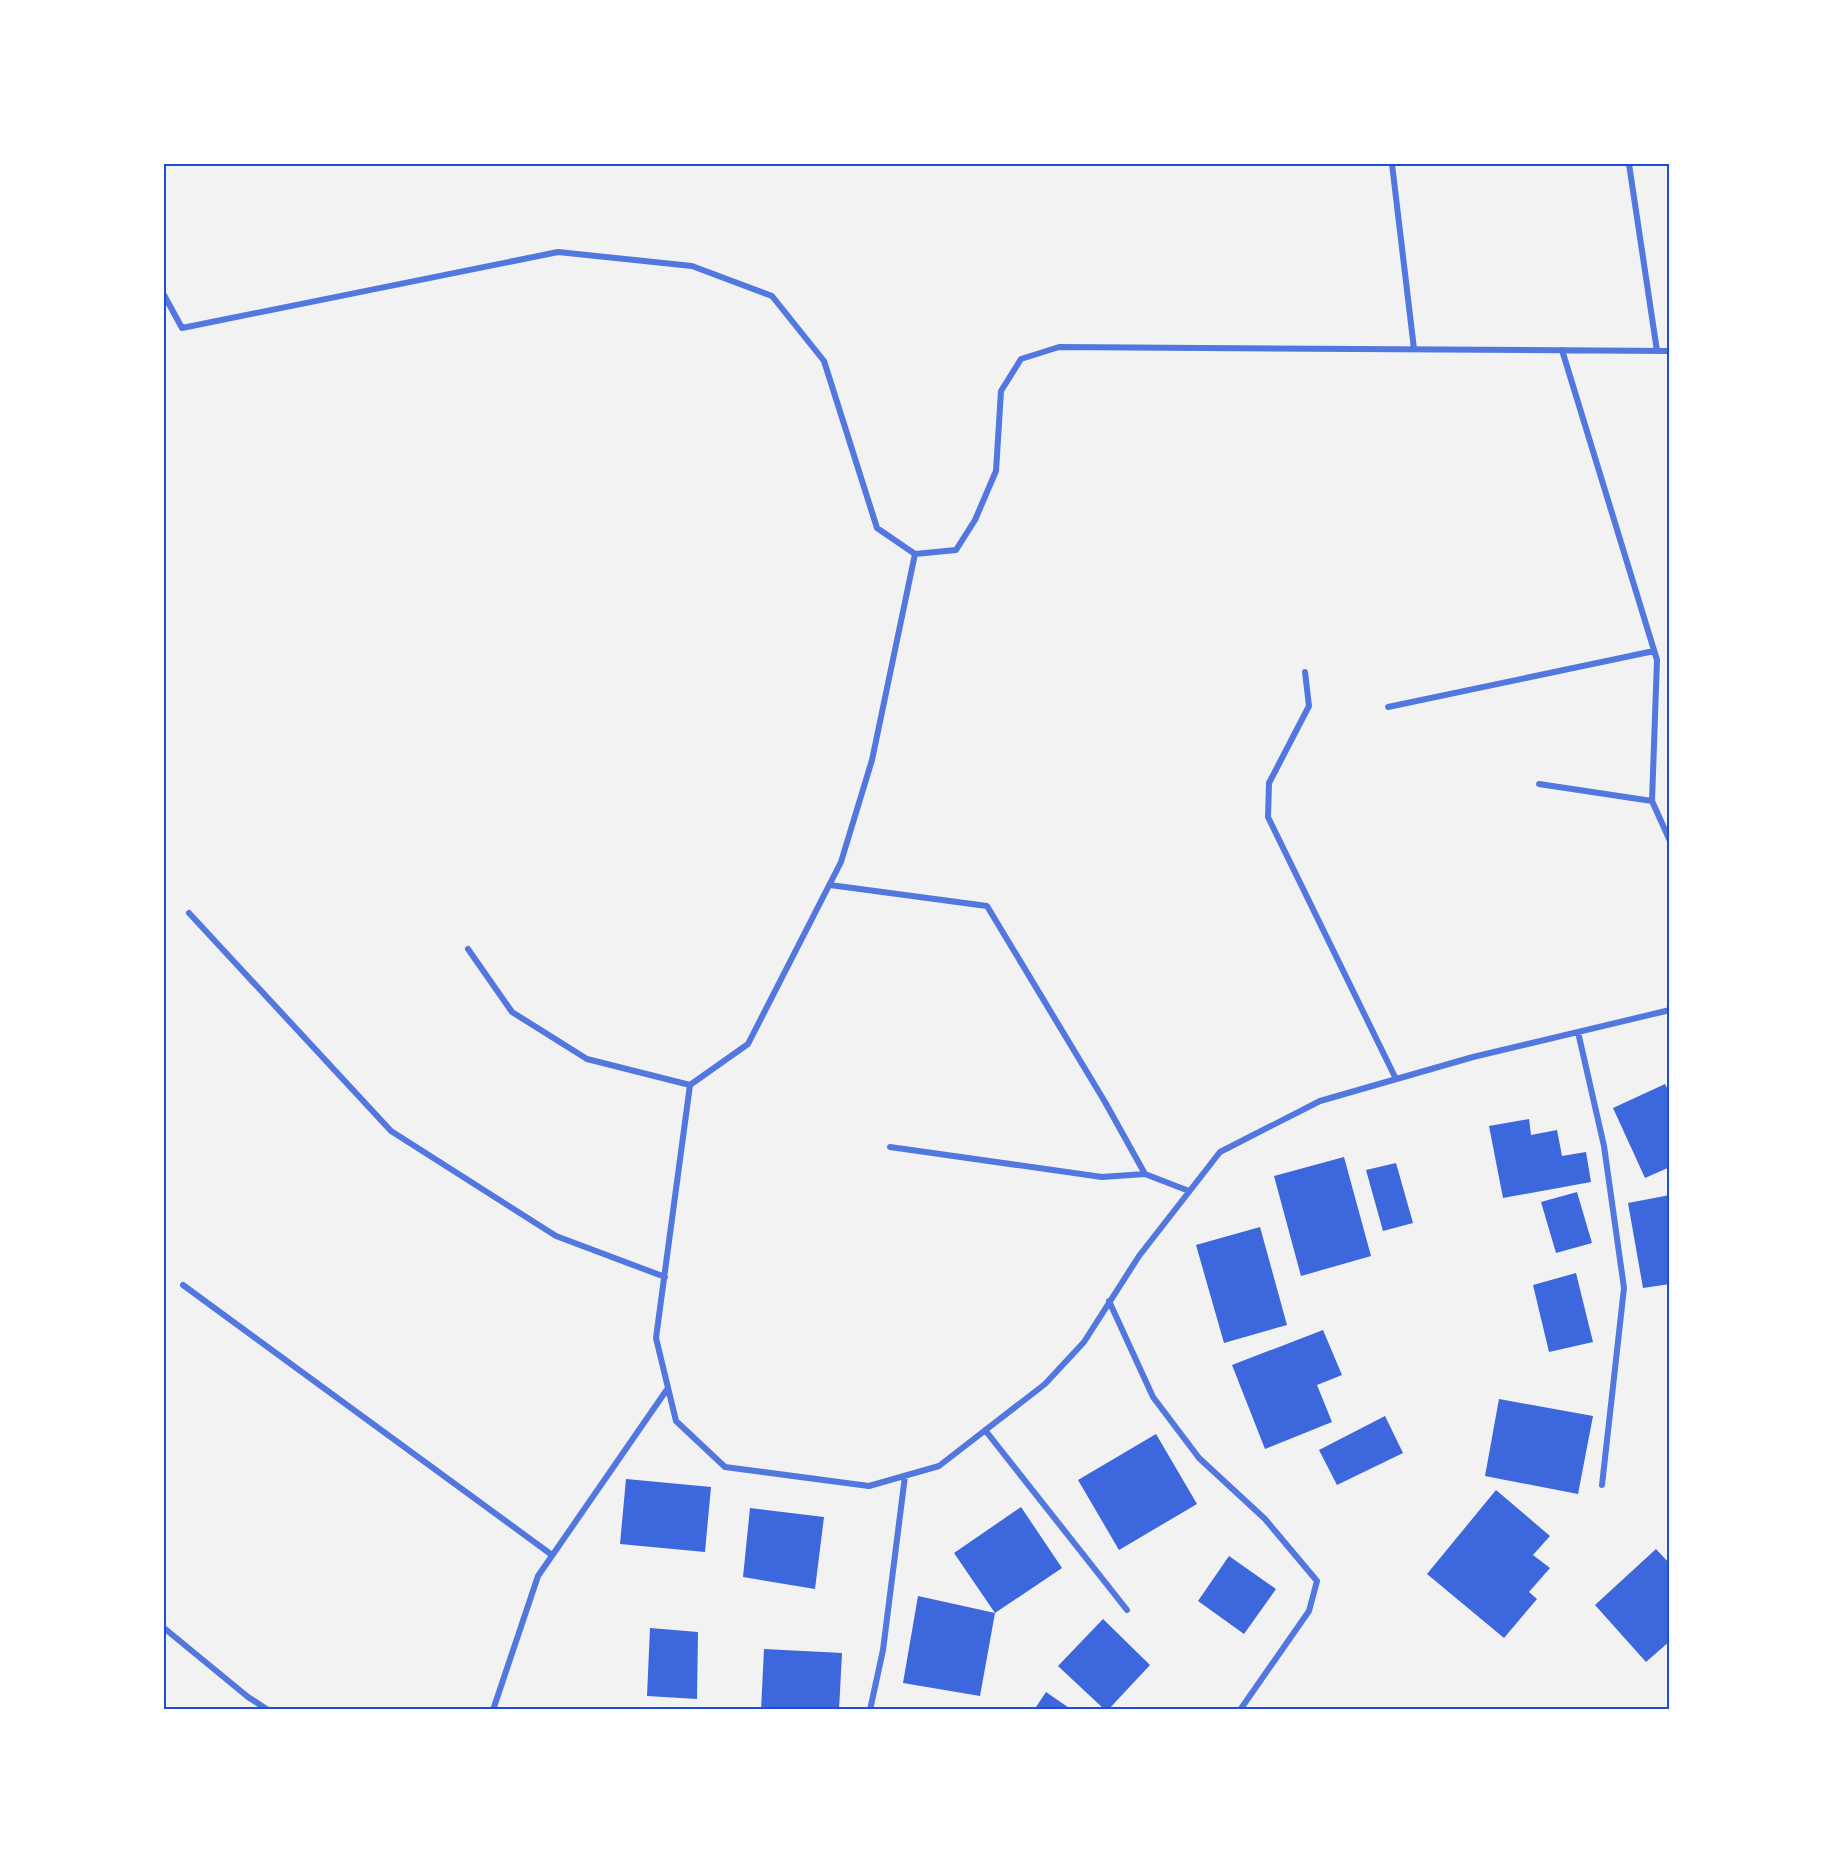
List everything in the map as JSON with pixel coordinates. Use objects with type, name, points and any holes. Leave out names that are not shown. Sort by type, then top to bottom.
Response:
[{"type":"street","points":[[1392,164],[1414,349]]},
{"type":"street","points":[[1629,164],[1657,351]]},
{"type":"street","points":[[164,295],[182,328],[558,252],[692,266],[772,296],[824,361],[877,528],[915,554],[956,550],[975,520],[996,471],[1001,391],[1021,359],[1059,347],[1670,351]]},
{"type":"street","points":[[1562,350],[1657,660],[1652,801],[1670,841]]},
{"type":"street","points":[[915,554],[872,760],[842,862],[748,1044],[690,1085],[656,1338],[676,1421],[724,1467],[869,1486],[939,1466],[1045,1384],[1084,1341],[1138,1256],[1220,1152],[1320,1101],[1473,1057],[1670,1010]]},
{"type":"street","points":[[1388,707],[1654,651]]},
{"type":"street","points":[[1305,672],[1309,706],[1269,783],[1268,817],[1396,1079]]},
{"type":"street","points":[[1539,784],[1652,801]]},
{"type":"street","points":[[830,885],[987,906],[1105,1102],[1145,1174]]},
{"type":"street","points":[[189,913],[391,1131],[556,1236],[664,1277]]},
{"type":"street","points":[[468,949],[512,1012],[587,1059],[690,1085]]},
{"type":"street","points":[[1578,1032],[1604,1146],[1623,1288],[1602,1485]]},
{"type":"street","points":[[891,1147],[1102,1177],[1145,1174],[1190,1191]]},
{"type":"street","points":[[183,1286],[552,1555]]},
{"type":"street","points":[[1109,1301],[1153,1397],[1199,1458],[1265,1518],[1317,1581],[1309,1611],[1240,1710]]},
{"type":"street","points":[[493,1710],[538,1576],[668,1388]]},
{"type":"street","points":[[985,1430],[1127,1610]]},
{"type":"street","points":[[870,1710],[883,1650],[905,1476]]},
{"type":"street","points":[[164,1628],[248,1697],[268,1710]]},
{"type":"building","points":[[1665,1084],[1670,1094],[1670,1167],[1645,1178],[1613,1108]]},
{"type":"building","points":[[1529,1119],[1531,1135],[1557,1130],[1562,1156],[1586,1152],[1591,1182],[1503,1198],[1489,1126]]},
{"type":"building","points":[[1344,1157],[1371,1256],[1301,1276],[1274,1176]]},
{"type":"building","points":[[1396,1163],[1413,1223],[1383,1231],[1366,1170]]},
{"type":"building","points":[[1577,1192],[1592,1243],[1556,1253],[1541,1202]]},
{"type":"building","points":[[1670,1195],[1670,1284],[1643,1288],[1628,1203]]},
{"type":"building","points":[[1260,1227],[1287,1325],[1224,1343],[1196,1245]]},
{"type":"building","points":[[1576,1273],[1593,1342],[1549,1352],[1533,1285]]},
{"type":"building","points":[[1323,1330],[1342,1375],[1317,1385],[1332,1422],[1265,1449],[1232,1365]]},
{"type":"building","points":[[1499,1399],[1593,1416],[1578,1494],[1485,1476]]},
{"type":"building","points":[[1385,1416],[1403,1453],[1337,1485],[1319,1450]]},
{"type":"building","points":[[1156,1434],[1197,1504],[1119,1550],[1078,1480]]},
{"type":"building","points":[[626,1479],[711,1487],[705,1552],[620,1544]]},
{"type":"building","points":[[1496,1490],[1550,1536],[1533,1555],[1550,1568],[1529,1592],[1537,1599],[1504,1638],[1427,1574]]},
{"type":"building","points":[[1021,1507],[1062,1568],[995,1613],[954,1553]]},
{"type":"building","points":[[750,1508],[824,1517],[815,1589],[743,1577]]},
{"type":"building","points":[[1656,1549],[1670,1564],[1670,1641],[1646,1662],[1595,1605]]},
{"type":"building","points":[[1229,1556],[1276,1589],[1244,1634],[1198,1601]]},
{"type":"building","points":[[918,1596],[995,1613],[980,1696],[903,1683]]},
{"type":"building","points":[[1103,1619],[1150,1665],[1108,1710],[1105,1710],[1058,1666]]},
{"type":"building","points":[[650,1628],[698,1632],[697,1699],[647,1696]]},
{"type":"building","points":[[764,1649],[842,1653],[839,1710],[761,1710]]},
{"type":"building","points":[[1046,1692],[1072,1710],[1034,1710]]}]
